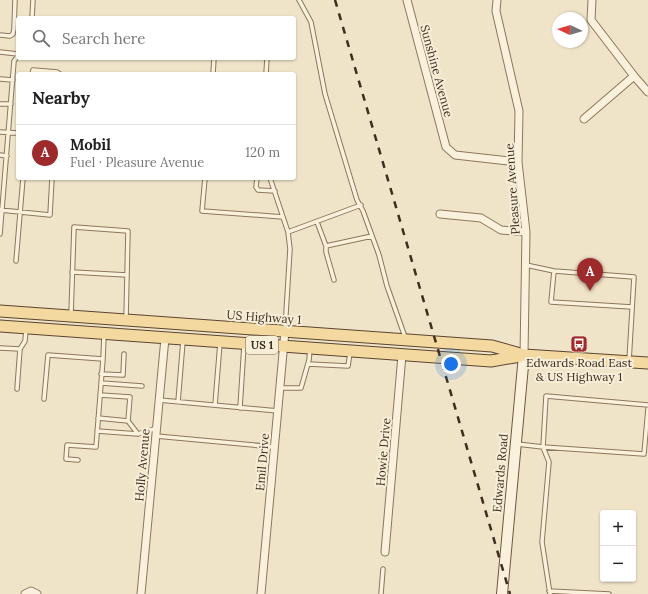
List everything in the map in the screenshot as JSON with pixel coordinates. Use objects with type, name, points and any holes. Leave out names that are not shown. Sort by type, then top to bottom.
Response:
[{"type":"main road","name":"US Highway 1","points":[[0,311],[492,346],[524,355],[648,363]]},
{"type":"main road","points":[[52,330],[54,324],[71,316]]},
{"type":"main road","name":"US Highway 1","points":[[0,326],[491,361],[524,355]]},
{"type":"main road","name":"Edwards Road","points":[[502,594],[524,355]]},
{"type":"street","name":"Pleasure Avenue","points":[[497,0],[496,11],[519,111],[518,162],[526,232],[524,355]]},
{"type":"street","points":[[592,0],[591,20],[648,92]]},
{"type":"street","name":"Sunshine Avenue","points":[[408,1],[446,147],[455,155],[518,162]]},
{"type":"street","points":[[584,118],[634,76]]},
{"type":"street","points":[[440,214],[481,218],[501,230],[526,232]]},
{"type":"street","name":"Emil Drive","points":[[261,594],[285,331]]},
{"type":"street","name":"Holly Avenue","points":[[141,594],[165,338]]},
{"type":"street","name":"Howie Drive","points":[[385,552],[402,355]]},
{"type":"street","points":[[25,594],[31,591],[37,594]]},
{"type":"lane","points":[[0,35],[10,36],[12,34],[14,29],[16,0]]},
{"type":"lane","points":[[32,16],[33,0]]},
{"type":"lane","points":[[298,0],[311,22],[325,94],[350,177],[372,236],[406,340]]},
{"type":"lane","points":[[0,52],[16,55]]},
{"type":"lane","points":[[0,234],[2,183],[7,156],[14,61],[16,58]]},
{"type":"lane","points":[[212,72],[214,60]]},
{"type":"lane","points":[[266,72],[267,60]]},
{"type":"lane","points":[[33,72],[34,70],[57,72]]},
{"type":"lane","points":[[0,79],[13,80]]},
{"type":"lane","points":[[0,104],[11,104]]},
{"type":"lane","points":[[0,132],[16,133]]},
{"type":"lane","points":[[0,155],[7,156]]},
{"type":"lane","points":[[16,261],[23,180]]},
{"type":"lane","points":[[1,210],[50,215],[52,180]]},
{"type":"lane","points":[[205,180],[202,211],[283,217]]},
{"type":"lane","points":[[257,180],[256,186],[258,190],[275,191]]},
{"type":"lane","points":[[271,180],[288,232],[290,248],[285,331]]},
{"type":"lane","points":[[288,232],[360,206]]},
{"type":"lane","points":[[317,222],[326,246],[326,252],[334,280]]},
{"type":"lane","points":[[71,316],[74,227],[128,231],[126,320]]},
{"type":"lane","points":[[326,246],[372,236]]},
{"type":"lane","points":[[526,265],[554,271],[634,277],[629,362]]},
{"type":"lane","points":[[554,271],[552,302],[632,307]]},
{"type":"lane","points":[[72,272],[127,275]]},
{"type":"lane","points":[[17,390],[20,350],[25,341],[26,328]]},
{"type":"lane","points":[[78,460],[66,459],[67,445],[96,447],[104,334]]},
{"type":"lane","points":[[178,402],[183,339]]},
{"type":"lane","points":[[215,405],[220,342]]},
{"type":"lane","points":[[240,408],[244,343]]},
{"type":"lane","points":[[0,348],[20,350]]},
{"type":"lane","points":[[280,388],[302,388],[310,348]]},
{"type":"lane","points":[[308,364],[348,366],[350,351]]},
{"type":"lane","points":[[101,374],[123,375],[124,354]]},
{"type":"lane","points":[[44,399],[48,355],[103,359]]},
{"type":"lane","points":[[101,383],[142,386]]},
{"type":"lane","points":[[100,395],[130,397],[128,421],[138,434]]},
{"type":"lane","points":[[609,594],[550,592],[542,542],[549,462],[543,447],[546,396],[648,405]]},
{"type":"lane","points":[[159,400],[278,411]]},
{"type":"lane","points":[[516,444],[644,454],[648,409]]},
{"type":"lane","points":[[98,418],[128,421]]},
{"type":"lane","points":[[97,431],[138,434],[157,428]]},
{"type":"lane","points":[[156,436],[275,447]]},
{"type":"lane","points":[[381,594],[383,569]]},
{"type":"railway","points":[[335,0],[510,594]]},
{"type":"place","name":"Mobil","points":[[590,291]]},
{"type":"place","name":"Edwards Road East & US Highway 1","points":[[579,344]]}]
